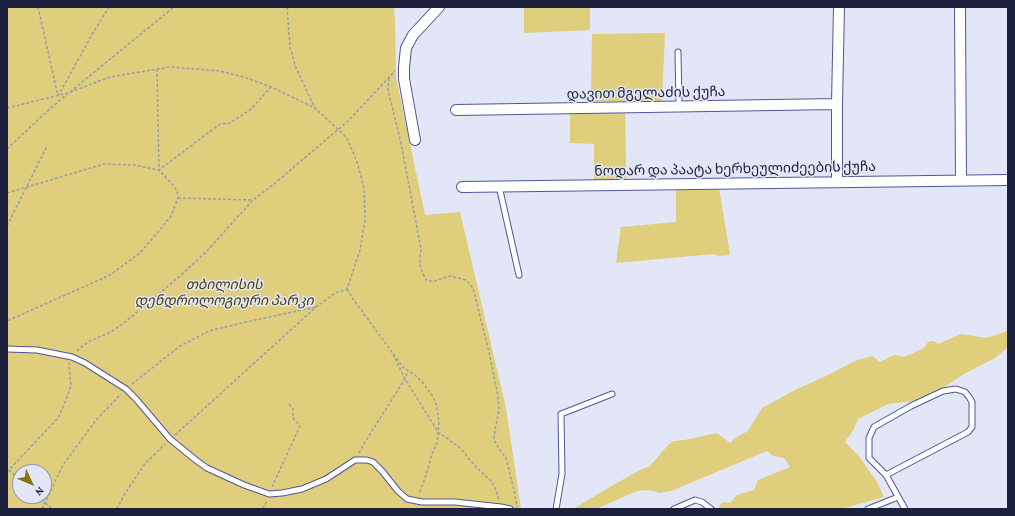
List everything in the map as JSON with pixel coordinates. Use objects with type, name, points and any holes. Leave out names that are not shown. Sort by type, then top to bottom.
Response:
[{"type":"street","points":[[415,140],[404,79],[406,48],[413,35],[439,7]]},
{"type":"street","points":[[837,182],[838,7]]},
{"type":"street","points":[[960,7],[961,180]]},
{"type":"street","name":"დავით მგელაძის ქუჩა","points":[[456,110],[837,104]]},
{"type":"street","name":"ნოდარ და პაატა ხერხეულიძეების ქუჩა","points":[[462,187],[1008,180]]},
{"type":"lane","points":[[678,52],[679,106]]},
{"type":"lane","points":[[499,186],[519,275]]},
{"type":"lane","points":[[7,350],[37,350],[72,357],[90,366],[126,389],[170,439],[207,468],[244,485],[269,494],[282,494],[302,489],[326,479],[355,460],[367,460],[373,462],[398,491],[407,499],[416,501],[455,502],[510,509]]},
{"type":"lane","points":[[886,475],[968,432],[972,428],[972,402],[965,392],[956,389],[943,391],[911,406],[874,428],[869,438],[869,458],[886,475],[905,509]]},
{"type":"lane","points":[[556,509],[562,474],[561,414],[612,394]]},
{"type":"lane","points":[[868,509],[898,497]]},
{"type":"lane","points":[[674,509],[695,500],[702,502],[711,509]]},
{"type":"path","points":[[38,7],[58,96]]},
{"type":"path","points":[[58,96],[109,7]]},
{"type":"path","points":[[7,149],[68,93],[174,7]]},
{"type":"path","points":[[287,7],[290,47],[296,68],[315,108]]},
{"type":"path","points":[[7,108],[68,93],[110,77],[170,67],[220,72],[247,78],[271,87],[315,108],[343,134],[348,140],[352,149],[364,188],[365,220],[360,250],[347,289],[403,367],[420,379],[432,395],[438,413],[439,422],[436,442],[416,501]]},
{"type":"path","points":[[157,69],[159,170]]},
{"type":"path","points":[[7,472],[58,418],[71,386],[69,364],[72,357],[80,348],[90,341],[111,332],[124,323],[179,277],[207,251],[253,200],[348,121],[396,71]]},
{"type":"path","points":[[389,78],[388,90],[402,150],[421,249],[421,269],[426,280],[436,281],[449,276],[466,280],[473,288],[498,396],[499,410],[494,440],[506,458],[514,490],[517,506],[516,509]]},
{"type":"path","points":[[159,170],[220,124],[230,123],[250,110],[271,87]]},
{"type":"path","points":[[7,226],[47,146]]},
{"type":"path","points":[[7,193],[104,164],[134,164],[159,170],[177,191],[178,198],[171,216],[140,253],[110,275],[7,321]]},
{"type":"path","points":[[178,198],[253,200]]},
{"type":"path","points":[[117,509],[124,495],[144,465],[170,439],[316,307],[335,292],[347,289]]},
{"type":"path","points":[[52,486],[63,465],[97,419],[126,389],[180,346],[209,331],[316,307]]},
{"type":"path","points":[[391,351],[405,379],[438,432],[459,447],[477,468],[491,481],[495,487],[501,507]]},
{"type":"path","points":[[355,460],[405,379],[408,370]]},
{"type":"path","points":[[263,509],[300,426],[294,418],[293,409],[289,404]]},
{"type":"path","points":[[9,470],[12,473]]},
{"type":"green space","name":"თბილისის დენდროლოგიური პარკი","points":[[7,7],[394,7],[396,77],[425,215],[460,212],[506,408],[521,509],[7,509]]},
{"type":"green space","points":[[524,7],[590,7],[590,30],[524,33]]},
{"type":"green space","points":[[665,33],[662,101],[591,101],[592,34]]},
{"type":"green space","points":[[570,111],[625,112],[626,180],[594,181],[594,144],[570,143]]},
{"type":"green space","points":[[676,187],[719,188],[730,255],[719,256],[713,254],[616,263],[621,227],[676,222]]},
{"type":"green space","points":[[1008,331],[1008,347],[995,358],[964,374],[924,400],[888,404],[858,419],[854,429],[845,442],[859,456],[877,482],[884,497],[841,509],[720,509],[719,507],[722,502],[730,503],[737,495],[754,490],[758,480],[790,467],[784,458],[773,456],[767,451],[671,491],[660,493],[649,490],[637,491],[596,509],[573,509],[615,484],[644,468],[649,467],[669,444],[674,441],[717,433],[730,443],[735,438],[748,431],[762,408],[855,361],[872,356],[880,362],[894,355],[904,357],[924,348],[928,342],[933,341],[938,344],[961,334],[986,338]]}]
